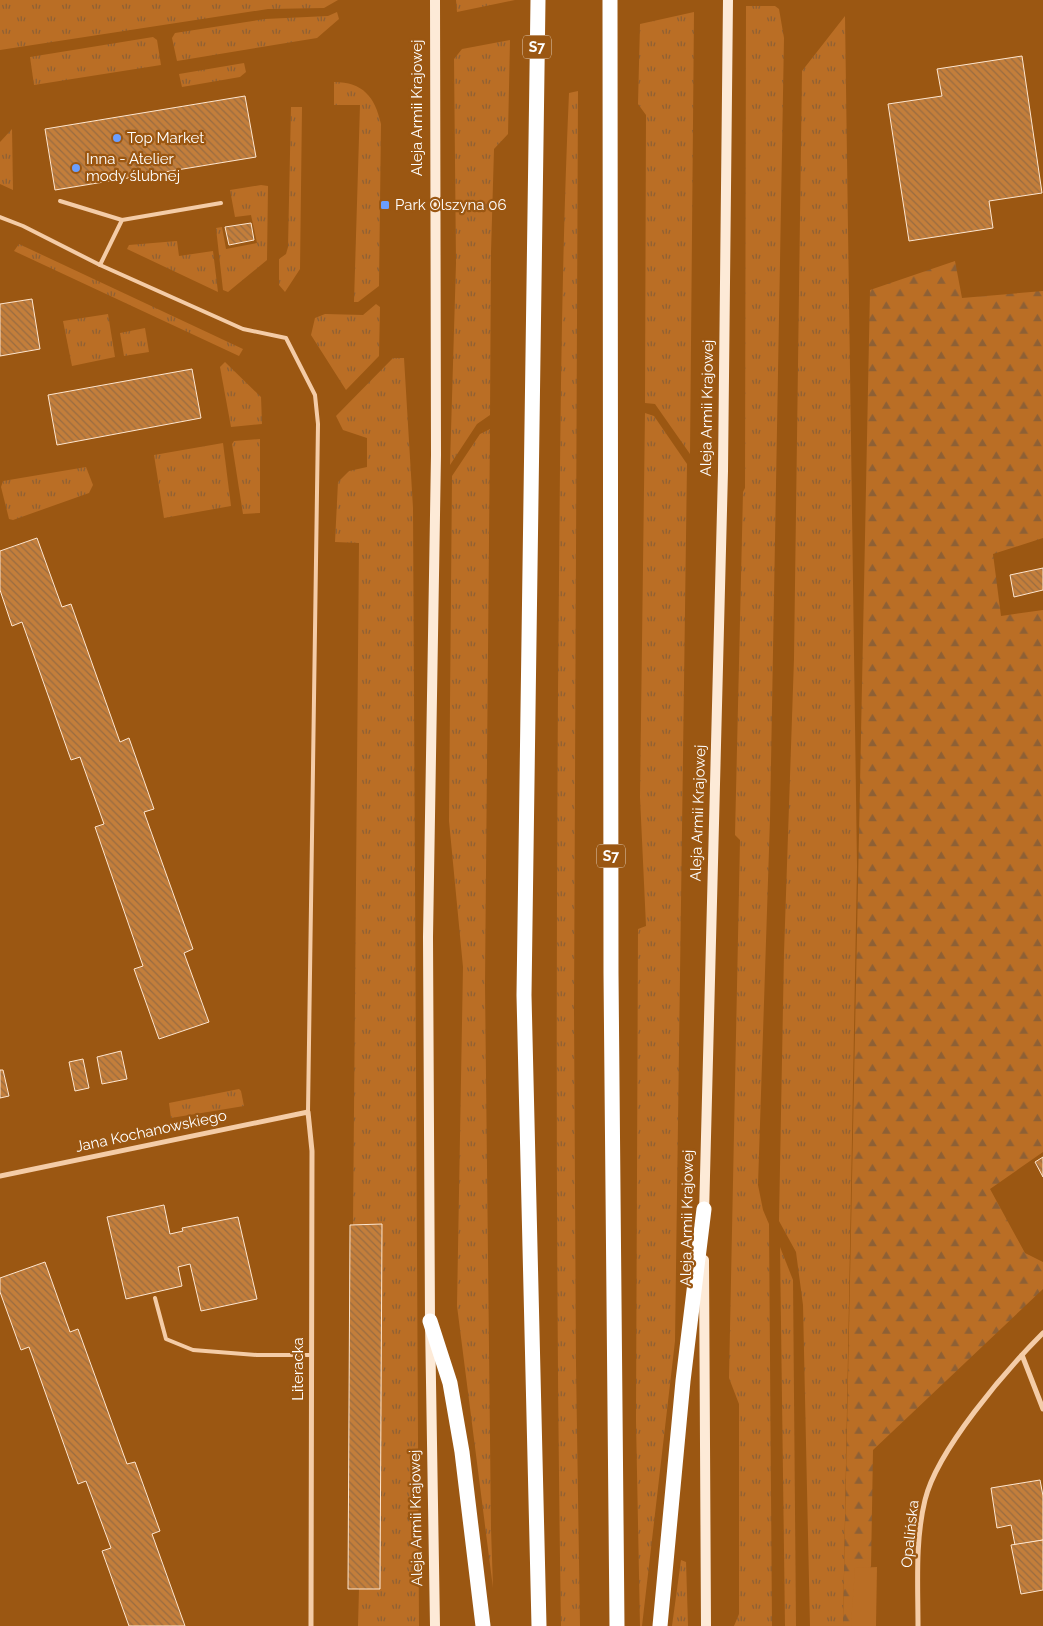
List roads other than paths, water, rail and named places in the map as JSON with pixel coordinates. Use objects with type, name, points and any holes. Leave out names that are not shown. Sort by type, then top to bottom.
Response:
[{"type":"highway","name":"S7","points":[[538,0],[524,995],[540,1626]]},
{"type":"highway","name":"S7","points":[[610,0],[611,963],[617,1626]]},
{"type":"highway","points":[[660,1626],[683,1381],[704,1210]]},
{"type":"highway","points":[[430,1321],[450,1383],[453,1400],[462,1452],[483,1626]]},
{"type":"main road","name":"Aleja Armii Krajowej","points":[[435,0],[436,455],[428,937],[430,1321],[435,1626]]},
{"type":"main road","name":"Aleja Armii Krajowej","points":[[706,1626],[704,1210],[723,491],[728,0]]},
{"type":"street","name":"Jana Kochanowskiego","points":[[0,1176],[308,1112]]},
{"type":"street","name":"Literacka","points":[[308,1112],[312,1151],[310,1355],[311,1626]]},
{"type":"street","name":"Opalińska","points":[[918,1626],[919,1544],[925,1499],[947,1450],[1022,1355],[1043,1333]]},
{"type":"street","points":[[1022,1355],[1043,1409]]},
{"type":"lane","points":[[60,201],[122,220],[222,203]]},
{"type":"lane","points":[[0,217],[23,226],[100,266],[243,329],[286,338],[315,395],[318,424],[308,1112]]},
{"type":"lane","points":[[100,266],[122,220]]},
{"type":"lane","points":[[155,1298],[166,1338],[193,1350],[257,1355],[310,1355]]},
{"type":"place","name":"Top Market","points":[[117,138]]},
{"type":"place","name":"Inna - Atelier mody ślubnej","points":[[76,168]]},
{"type":"place","name":"Park Olszyna 06","points":[[385,205]]}]
